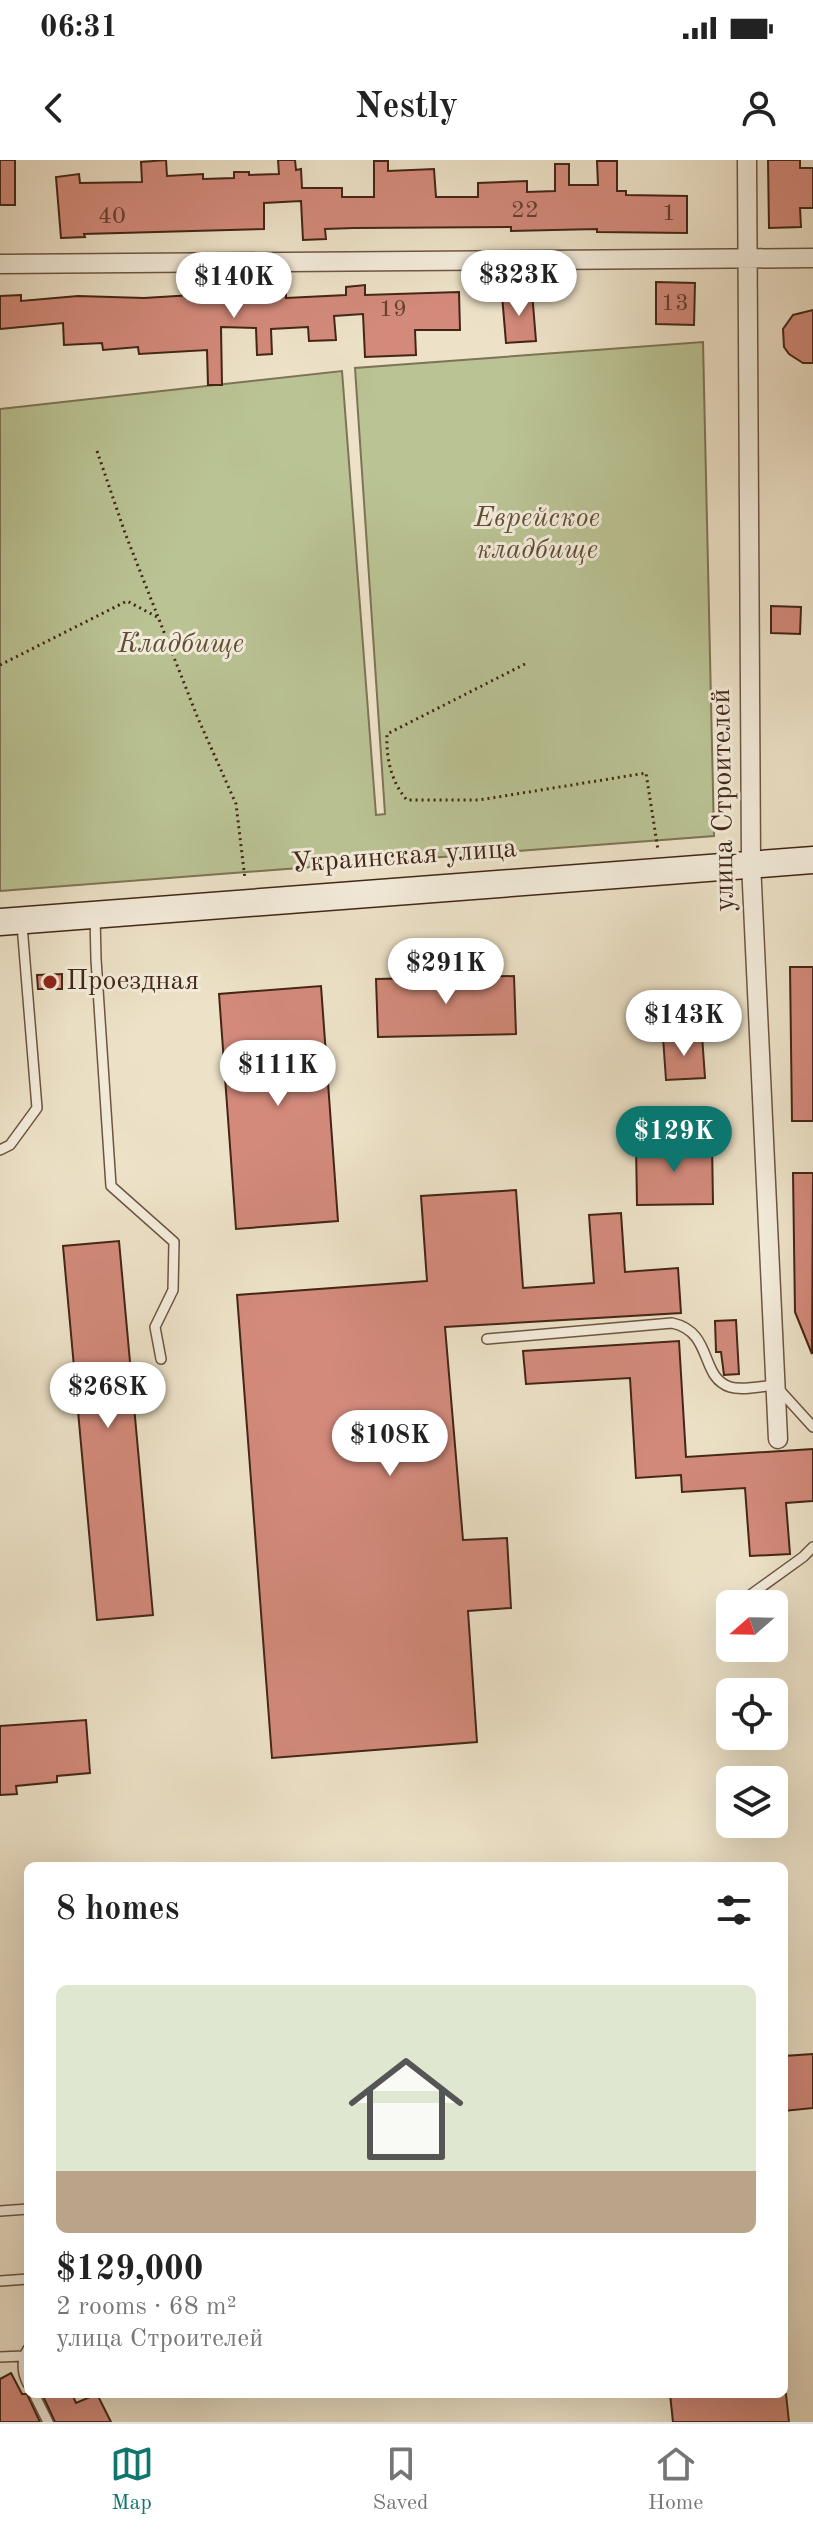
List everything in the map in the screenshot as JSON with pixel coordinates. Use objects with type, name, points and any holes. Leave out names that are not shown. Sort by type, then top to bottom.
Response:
[{"type":"street","name":"улица Строителей","points":[[747,160],[751,863],[778,1439]]},
{"type":"street","points":[[0,264],[813,258]]},
{"type":"street","name":"Украинская улица","points":[[11,921],[813,860]]},
{"type":"lane","points":[[95,913],[111,1186],[174,1242],[173,1290],[155,1327],[161,1359]]},
{"type":"lane","points":[[0,1150],[10,1145],[37,1108],[11,921]]},
{"type":"lane","points":[[487,1339],[672,1323],[684,1326],[694,1332],[721,1382],[732,1388],[775,1385],[813,1427]]},
{"type":"lane","points":[[757,1590],[813,1547]]},
{"type":"lane","points":[[0,2211],[24,2209]]},
{"type":"lane","points":[[0,2281],[24,2279]]},
{"type":"lane","points":[[0,2357],[24,2353]]},
{"type":"lane","points":[[36,2398],[48,2422]]},
{"type":"path","points":[[97,451],[159,618],[236,804],[245,879]]},
{"type":"path","points":[[0,665],[127,601],[159,618]]},
{"type":"path","points":[[525,664],[387,734],[386,750],[396,787],[407,800],[479,800],[646,773],[660,870]]},
{"type":"green space","points":[[703,342],[714,836],[0,891],[0,409],[342,371],[376,815],[385,814],[355,368]]},
{"type":"building","points":[[0,160],[15,160],[15,205],[0,205]]},
{"type":"building","points":[[166,160],[167,176],[203,174],[203,179],[234,178],[234,172],[279,174],[278,160],[295,160],[296,170],[301,169],[302,188],[342,188],[342,197],[374,197],[374,161],[388,161],[388,171],[434,169],[436,197],[478,197],[478,183],[527,181],[527,192],[555,191],[555,164],[569,164],[569,185],[598,185],[597,161],[617,161],[617,191],[626,191],[626,195],[687,196],[687,233],[597,232],[597,229],[511,231],[511,227],[354,228],[325,229],[326,239],[303,240],[301,201],[264,203],[264,229],[84,234],[85,237],[61,238],[56,177],[79,174],[80,183],[142,182],[141,162]]},
{"type":"building","points":[[768,160],[800,160],[800,168],[813,168],[813,208],[800,208],[801,227],[769,228]]},
{"type":"building","points":[[656,282],[695,283],[694,325],[656,324]]},
{"type":"building","points":[[365,285],[365,295],[459,292],[460,330],[415,330],[416,355],[365,357],[363,314],[334,316],[336,340],[309,341],[308,327],[271,329],[272,354],[257,355],[256,328],[221,327],[222,385],[208,385],[207,350],[139,354],[138,347],[103,350],[102,343],[64,345],[63,323],[0,329],[0,296],[21,295],[21,301],[78,296],[144,298],[286,293],[286,298],[346,295],[346,287]]},
{"type":"building","points":[[532,292],[536,341],[506,343],[502,295]]},
{"type":"building","points":[[813,310],[813,363],[803,363],[784,347],[783,329],[793,315]]},
{"type":"building","points":[[771,606],[801,607],[800,634],[771,633]]},
{"type":"building","points":[[790,967],[813,967],[813,1121],[792,1121]]},
{"type":"building","name":"Проездная","points":[[62,974],[62,989],[38,989],[37,975]]},
{"type":"building","points":[[514,976],[516,1034],[378,1037],[376,979]]},
{"type":"building","points":[[321,986],[338,1221],[236,1229],[219,994]]},
{"type":"building","points":[[702,1035],[705,1078],[666,1080],[663,1037]]},
{"type":"building","points":[[712,1143],[713,1204],[637,1205],[636,1144]]},
{"type":"building","points":[[793,1173],[813,1173],[812,1354],[795,1312]]},
{"type":"building","points":[[516,1190],[523,1288],[594,1283],[589,1215],[621,1213],[625,1272],[678,1268],[681,1313],[445,1327],[463,1540],[507,1538],[511,1608],[468,1611],[477,1742],[272,1758],[237,1295],[427,1281],[421,1196]]},
{"type":"building","points":[[119,1241],[153,1615],[97,1620],[63,1246]]},
{"type":"building","points":[[736,1320],[739,1374],[724,1375],[721,1352],[716,1352],[715,1321]]},
{"type":"building","points":[[679,1341],[686,1457],[813,1449],[813,1501],[786,1503],[790,1554],[750,1556],[745,1488],[682,1492],[681,1475],[636,1478],[630,1378],[526,1384],[523,1351]]},
{"type":"building","points":[[86,1720],[90,1773],[57,1776],[57,1782],[16,1786],[17,1794],[0,1795],[0,1726]]},
{"type":"building","points":[[813,2054],[813,2108],[788,2111],[788,2056]]},
{"type":"building","points":[[11,2373],[24,2398],[29,2398],[40,2422],[0,2422],[0,2379]]},
{"type":"building","points":[[44,2398],[74,2398],[76,2403],[88,2398],[99,2398],[111,2422],[55,2422]]},
{"type":"building","points":[[670,2398],[786,2398],[789,2422],[673,2422]]},
{"type":"place","name":"Проездная","points":[[50,982]]},
{"type":"park label","name":"Еврейское кладбище","points":[[537,535]]},
{"type":"park label","name":"Кладбище","points":[[181,645]]}]
